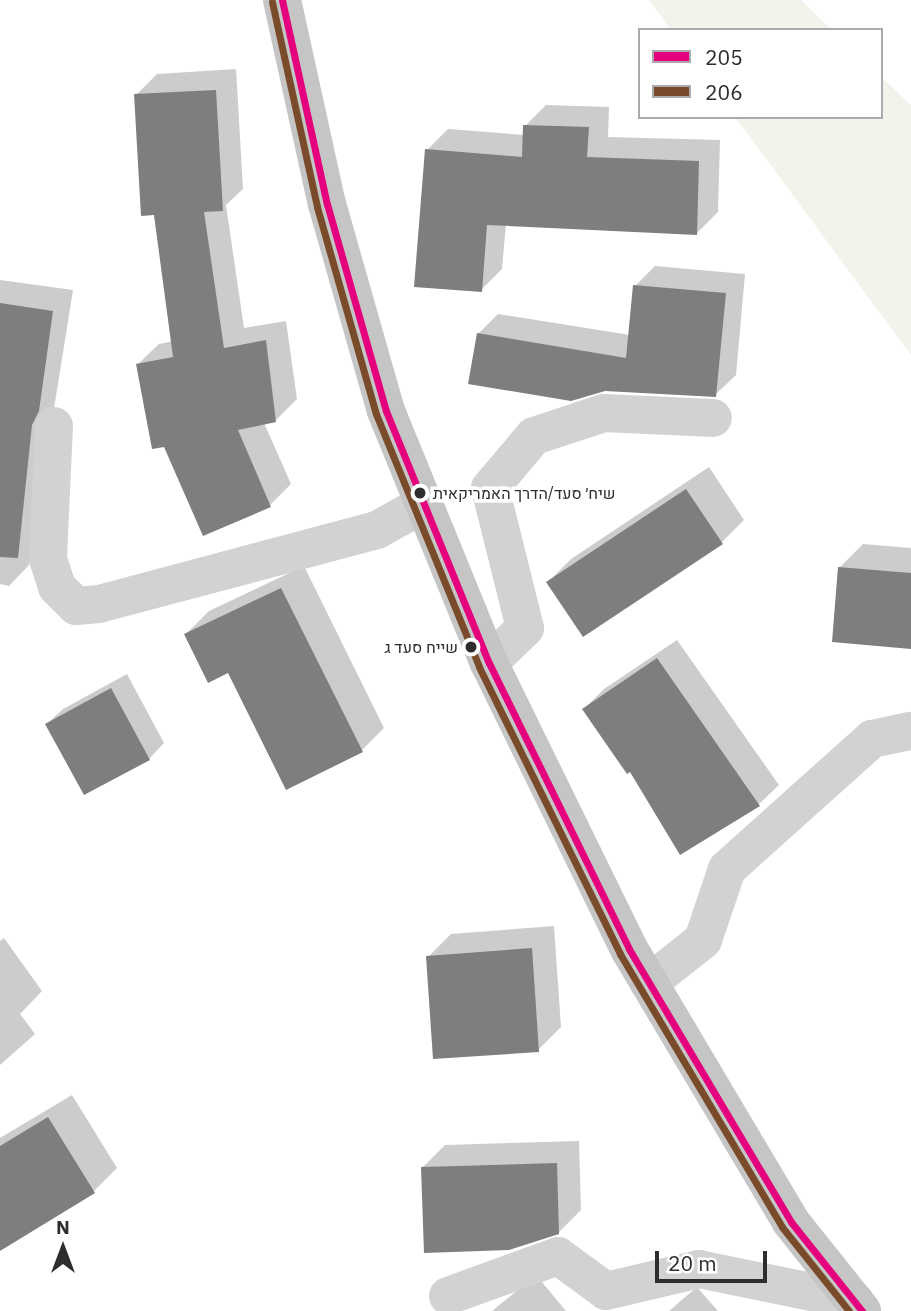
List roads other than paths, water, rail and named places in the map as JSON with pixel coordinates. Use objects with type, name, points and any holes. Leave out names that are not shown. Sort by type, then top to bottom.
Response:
[{"type":"main road","points":[[282,0],[327,204],[386,411],[422,505],[489,663],[649,983],[791,1222],[859,1306]]},
{"type":"street","points":[[489,663],[525,628],[490,488],[534,436],[604,413],[713,418]]},
{"type":"street","points":[[54,426],[48,559],[57,587],[76,606],[99,604],[377,530],[422,505]]},
{"type":"street","points":[[649,983],[703,940],[727,869],[872,739],[911,731]]},
{"type":"street","points":[[448,1296],[558,1256],[606,1292],[699,1269],[859,1306]]},
{"type":"place","name":"שיח׳ סעד/הדרך האמריקאית","points":[[420,493]]},
{"type":"place","name":"שייח סעד ג","points":[[471,647]]}]
